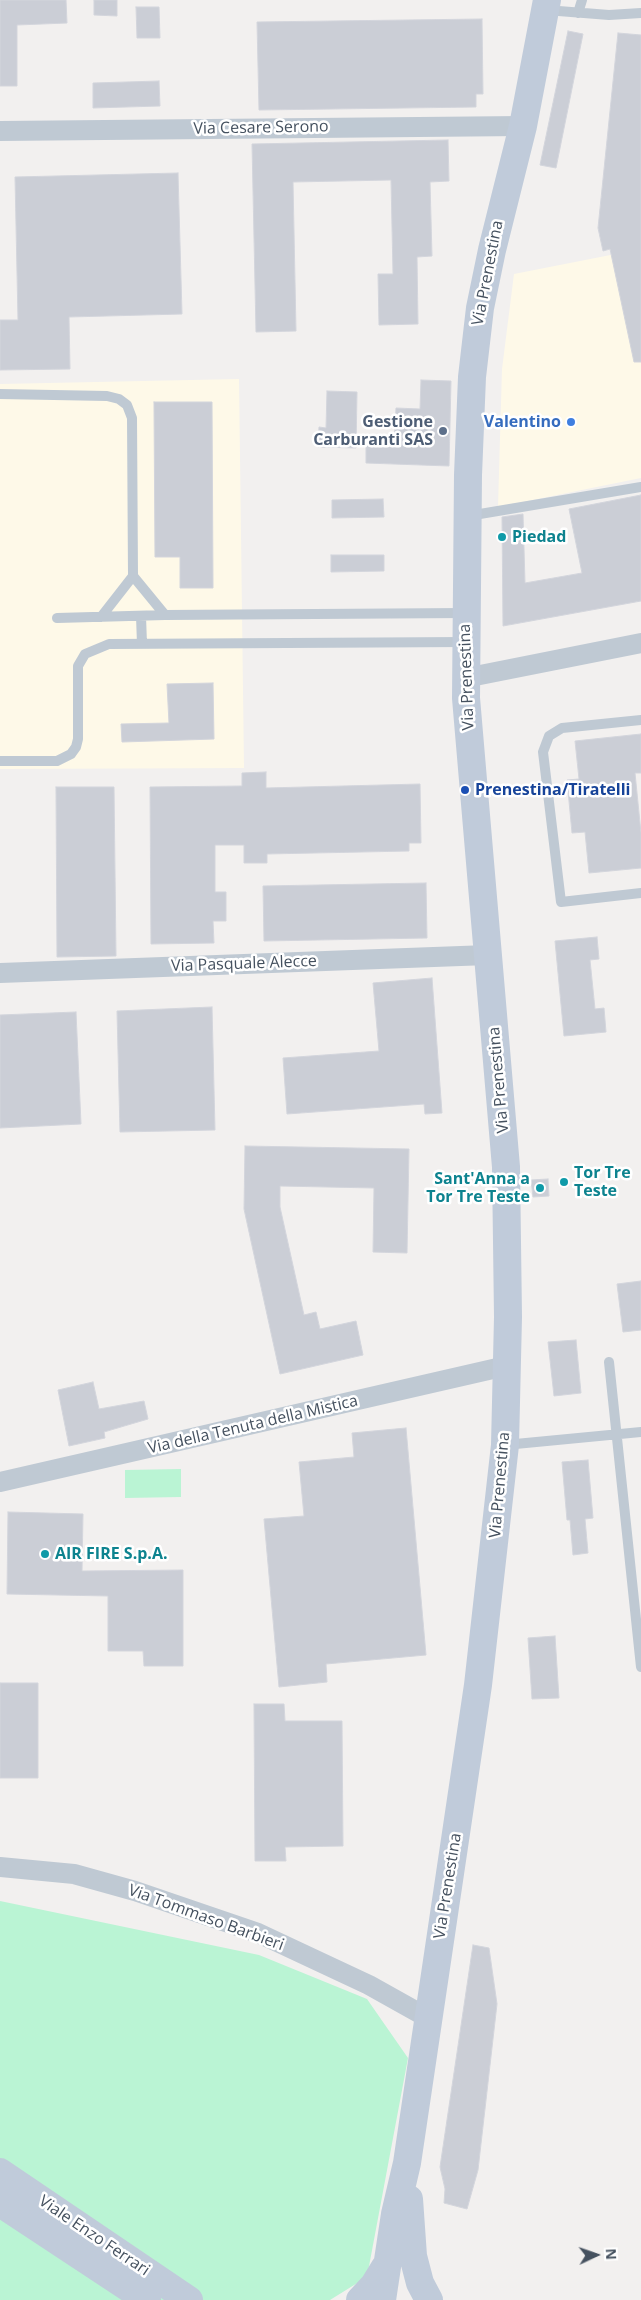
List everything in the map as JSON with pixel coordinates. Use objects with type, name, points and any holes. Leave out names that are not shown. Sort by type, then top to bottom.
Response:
[{"type":"street","name":"Via Prenestina","points":[[382,2300],[395,2214],[407,2162],[478,1685],[505,1445],[508,1256],[506,1167],[465,678],[467,516],[472,377],[480,308],[492,250],[523,126],[546,5]]},
{"type":"street","name":"Via Cesare Serono","points":[[0,131],[523,126]]},
{"type":"street","points":[[465,678],[641,643]]},
{"type":"street","name":"Via Pasquale Alecce","points":[[0,973],[488,955]]},
{"type":"street","name":"Via della Tenuta della Mistica","points":[[0,1482],[506,1366]]},
{"type":"street","name":"Via Tommaso Barbieri","points":[[0,1867],[74,1874],[135,1891],[258,1933],[368,1985],[428,2018]]},
{"type":"street","name":"Via Prenestina","points":[[407,2162],[412,2256],[420,2283],[429,2300]]},
{"type":"street","name":"Viale Enzo Ferrari","points":[[0,2172],[189,2300]]},
{"type":"street","name":"Viale Enzo Ferrari","points":[[0,2203],[147,2300]]},
{"type":"street","points":[[360,2300],[378,2280],[388,2261]]},
{"type":"lane","points":[[578,13],[582,0]]},
{"type":"lane","points":[[546,5],[578,13],[609,15],[641,14]]},
{"type":"lane","points":[[0,394],[106,396],[119,398],[127,405],[132,418],[134,576],[165,615]]},
{"type":"lane","points":[[467,516],[641,486]]},
{"type":"lane","points":[[101,617],[134,576]]},
{"type":"lane","points":[[57,618],[165,615],[465,613]]},
{"type":"lane","points":[[141,616],[142,644]]},
{"type":"lane","points":[[0,761],[57,761],[71,754],[76,748],[78,739],[77,672],[80,661],[90,651],[109,644],[465,642]]},
{"type":"lane","points":[[641,720],[562,728],[549,736],[543,752],[561,902],[641,893]]},
{"type":"lane","points":[[609,1362],[641,1667]]},
{"type":"lane","points":[[505,1445],[641,1432]]},
{"type":"shaded area","name":"Valentino","points":[[641,249],[641,478],[498,507],[502,369],[514,274]]},
{"type":"shaded area","points":[[239,379],[244,768],[0,769],[0,384]]},
{"type":"green space","points":[[181,1469],[181,1497],[125,1498],[125,1470]]},
{"type":"green space","points":[[0,1901],[259,1955],[367,1999],[408,2058],[367,2277],[330,2300],[0,2300]]},
{"type":"building","points":[[0,0],[66,0],[67,23],[17,25],[17,86],[0,86]]},
{"type":"building","points":[[94,0],[117,0],[117,16],[94,15]]},
{"type":"building","points":[[136,7],[159,7],[160,38],[137,38]]},
{"type":"building","points":[[482,19],[483,94],[476,94],[476,107],[259,110],[257,22]]},
{"type":"building","points":[[568,31],[583,34],[556,168],[540,165]]},
{"type":"building","points":[[618,33],[641,35],[641,362],[634,362],[610,249],[603,251],[598,228]]},
{"type":"building","points":[[159,81],[160,106],[93,108],[93,83]]},
{"type":"building","points":[[448,140],[449,181],[430,182],[432,256],[417,257],[418,324],[379,325],[378,274],[393,274],[391,180],[293,182],[296,331],[256,332],[252,144]]},
{"type":"building","points":[[178,173],[182,314],[69,317],[70,369],[0,370],[0,320],[18,320],[15,177]]},
{"type":"building","points":[[421,380],[451,381],[449,466],[366,463],[366,443],[394,444],[396,408],[420,409]]},
{"type":"building","points":[[327,391],[357,392],[356,448],[318,447],[319,427],[326,428]]},
{"type":"building","points":[[154,402],[212,402],[213,588],[180,588],[180,557],[155,557]]},
{"type":"building","points":[[641,495],[641,601],[503,626],[502,517],[523,514],[525,583],[582,573],[569,509]]},
{"type":"building","points":[[383,499],[384,517],[332,518],[332,500]]},
{"type":"building","points":[[331,555],[384,555],[384,571],[331,572]]},
{"type":"building","points":[[213,683],[214,739],[122,742],[121,724],[169,723],[167,684]]},
{"type":"building","points":[[641,734],[641,773],[635,773],[641,833],[641,868],[589,873],[585,832],[572,833],[567,780],[579,779],[575,741]]},
{"type":"building","points":[[266,772],[266,788],[420,784],[421,843],[409,843],[409,851],[267,854],[267,863],[244,863],[244,845],[215,845],[215,892],[226,892],[226,921],[213,921],[214,943],[151,944],[150,787],[242,786],[242,773]]},
{"type":"building","points":[[56,787],[114,787],[116,956],[57,957]]},
{"type":"building","points":[[426,883],[427,938],[264,941],[263,886]]},
{"type":"building","points":[[597,937],[599,959],[590,960],[595,1009],[604,1008],[606,1032],[564,1036],[555,941]]},
{"type":"building","points":[[432,978],[442,1113],[425,1114],[424,1104],[287,1114],[283,1058],[379,1051],[373,983]]},
{"type":"building","points":[[212,1007],[215,1130],[120,1132],[117,1011]]},
{"type":"building","points":[[76,1012],[81,1124],[0,1128],[0,1015]]},
{"type":"building","points":[[245,1146],[409,1149],[407,1253],[373,1252],[374,1188],[280,1186],[280,1207],[304,1315],[316,1312],[320,1329],[356,1321],[363,1355],[280,1374],[244,1209]]},
{"type":"building","name":"Sant'Anna a Tor Tre Teste","points":[[548,1179],[549,1196],[533,1197],[531,1180]]},
{"type":"building","points":[[641,1281],[641,1330],[623,1332],[617,1284]]},
{"type":"building","points":[[576,1340],[581,1393],[554,1396],[548,1342]]},
{"type":"building","points":[[93,1382],[99,1409],[144,1401],[148,1419],[104,1432],[105,1438],[69,1446],[58,1390]]},
{"type":"building","points":[[406,1428],[426,1655],[326,1664],[327,1682],[279,1687],[264,1519],[304,1516],[299,1462],[354,1457],[352,1433]]},
{"type":"building","points":[[588,1460],[593,1518],[585,1519],[588,1553],[573,1555],[570,1520],[567,1520],[562,1462]]},
{"type":"building","points":[[8,1512],[83,1514],[82,1571],[183,1570],[183,1666],[144,1666],[143,1651],[108,1651],[108,1596],[7,1594]]},
{"type":"building","points":[[555,1636],[559,1698],[532,1699],[528,1638]]},
{"type":"building","points":[[0,1683],[38,1683],[38,1778],[0,1778]]},
{"type":"building","points":[[254,1704],[284,1704],[285,1721],[342,1721],[343,1846],[285,1847],[286,1861],[255,1861]]},
{"type":"building","points":[[473,1945],[489,1948],[497,2004],[478,2170],[467,2209],[444,2203],[445,2189],[440,2167]]},
{"type":"place","name":"Valentino","points":[[571,422]]},
{"type":"place","name":"Gestione Carburanti SAS","points":[[443,431]]},
{"type":"place","name":"Piedad","points":[[502,537]]},
{"type":"place","name":"Prenestina/Tiratelli","points":[[465,790]]},
{"type":"place","name":"Tor Tre Teste","points":[[564,1182]]},
{"type":"place","name":"Sant'Anna a Tor Tre Teste","points":[[540,1188]]},
{"type":"place","name":"AIR FIRE S.p.A.","points":[[45,1554]]}]
